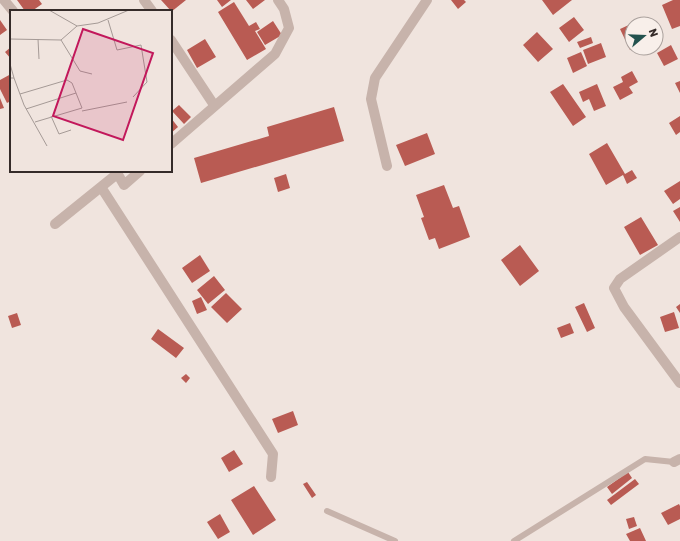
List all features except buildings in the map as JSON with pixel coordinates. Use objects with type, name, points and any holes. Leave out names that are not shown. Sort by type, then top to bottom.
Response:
[{"type":"street","points":[[4,0],[12,10]]},
{"type":"street","points":[[144,0],[151,10]]},
{"type":"street","points":[[172,143],[274,54],[289,28],[284,9],[278,0]]},
{"type":"street","points":[[387,166],[371,99],[375,78],[427,0]]},
{"type":"street","points":[[172,42],[214,105]]},
{"type":"street","points":[[55,224],[101,187],[117,172],[124,185],[139,172]]},
{"type":"street","points":[[101,187],[273,454],[271,477]]},
{"type":"street","points":[[680,237],[620,279],[614,288],[624,307],[680,383]]},
{"type":"lane","points":[[514,541],[645,459],[677,460]]},
{"type":"lane","points":[[327,511],[395,541]]}]
